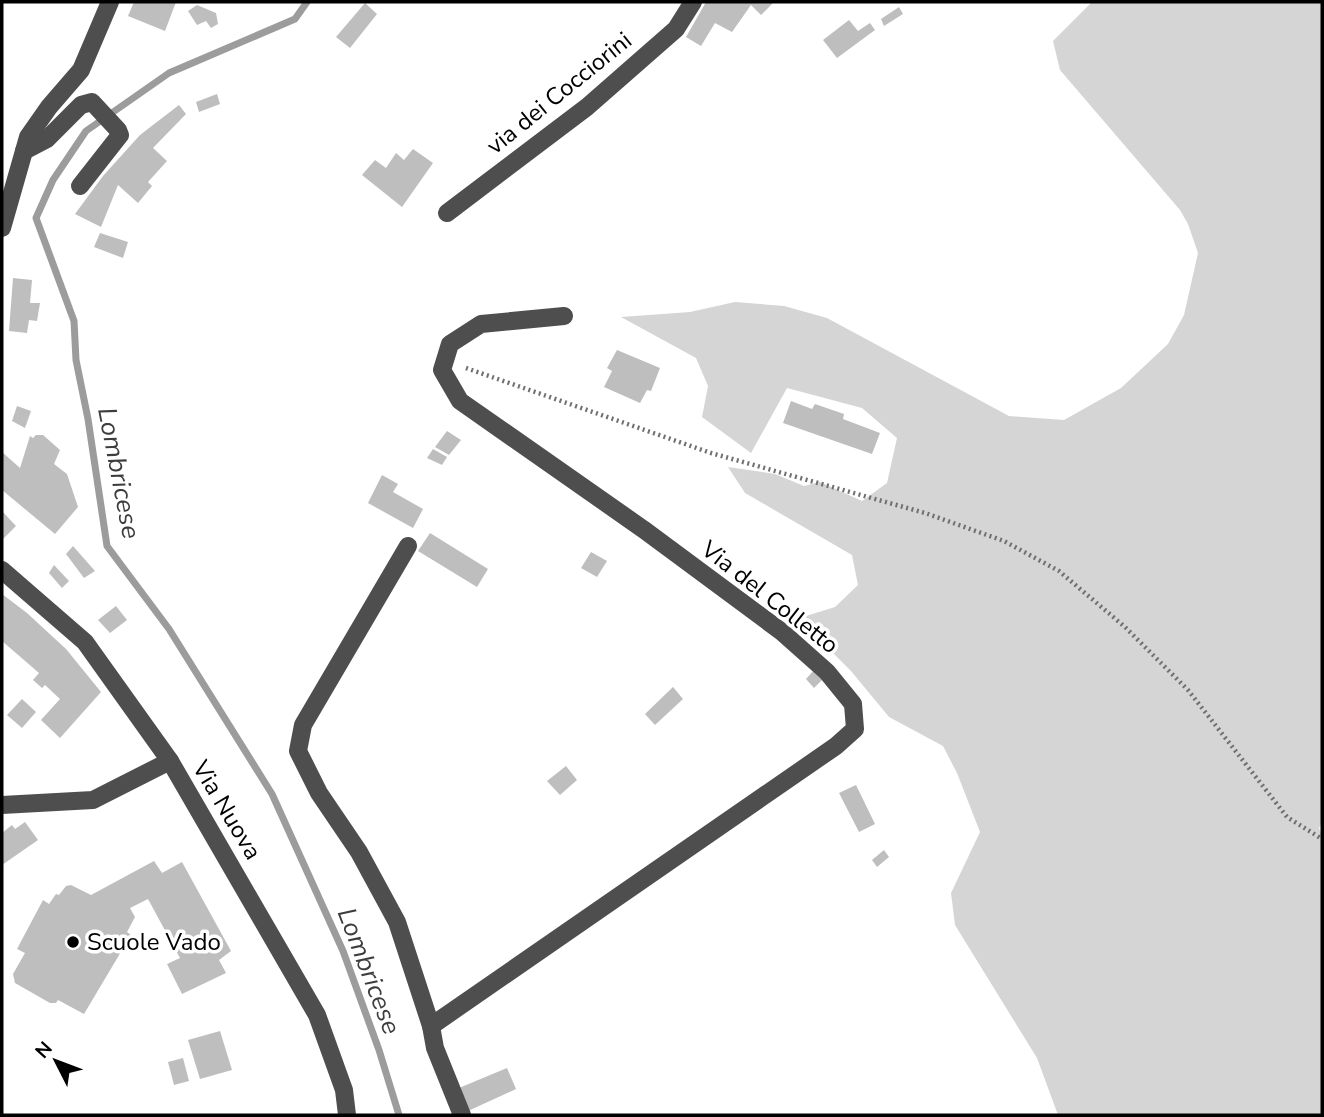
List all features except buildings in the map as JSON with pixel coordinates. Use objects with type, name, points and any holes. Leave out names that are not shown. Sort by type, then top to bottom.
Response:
[{"type":"street","points":[[2,228],[28,136],[80,70],[110,2]]},
{"type":"street","name":"via dei Cocciorini","points":[[447,213],[587,107],[676,29],[693,2]]},
{"type":"street","points":[[24,151],[47,139],[81,105],[92,102],[120,135],[80,186]]},
{"type":"street","points":[[445,361],[450,344],[481,324],[564,316]]},
{"type":"street","name":"Via del Colletto","points":[[431,1026],[824,754],[855,729],[853,704],[827,672],[782,632],[643,529],[460,401],[442,370],[445,361]]},
{"type":"street","points":[[408,546],[303,725],[298,751],[319,793],[359,852],[397,922],[431,1026],[435,1048],[462,1115]]},
{"type":"street","name":"Via Nuova","points":[[2,570],[85,642],[170,761],[317,1015],[344,1090],[347,1115]]},
{"type":"street","points":[[2,805],[93,800],[170,761]]},
{"type":"path","points":[[445,361],[710,453],[925,513],[1004,541],[1059,571],[1134,636],[1188,690],[1287,817],[1322,839]]},
{"type":"shaded area","points":[[1092,2],[1322,2],[1322,822],[1319,828],[1322,836],[1322,1115],[1058,1115],[1037,1058],[955,925],[951,893],[980,832],[957,773],[943,746],[889,717],[851,671],[807,627],[806,616],[835,607],[858,585],[852,555],[745,493],[728,467],[775,474],[804,486],[820,482],[862,501],[887,483],[897,438],[862,408],[787,388],[751,453],[702,417],[708,386],[696,358],[621,317],[690,312],[735,302],[784,306],[827,318],[1009,416],[1064,420],[1121,388],[1168,344],[1184,315],[1198,253],[1180,210],[1060,70],[1053,41]]},
{"type":"waterway","name":"Lombricese","points":[[307,2],[295,19],[169,73],[86,131],[53,180],[36,218],[74,321],[76,360],[88,419],[107,546],[169,629],[272,794],[343,951],[399,1115]]},
{"type":"place","name":"Scuole Vado","points":[[73,942]]}]
